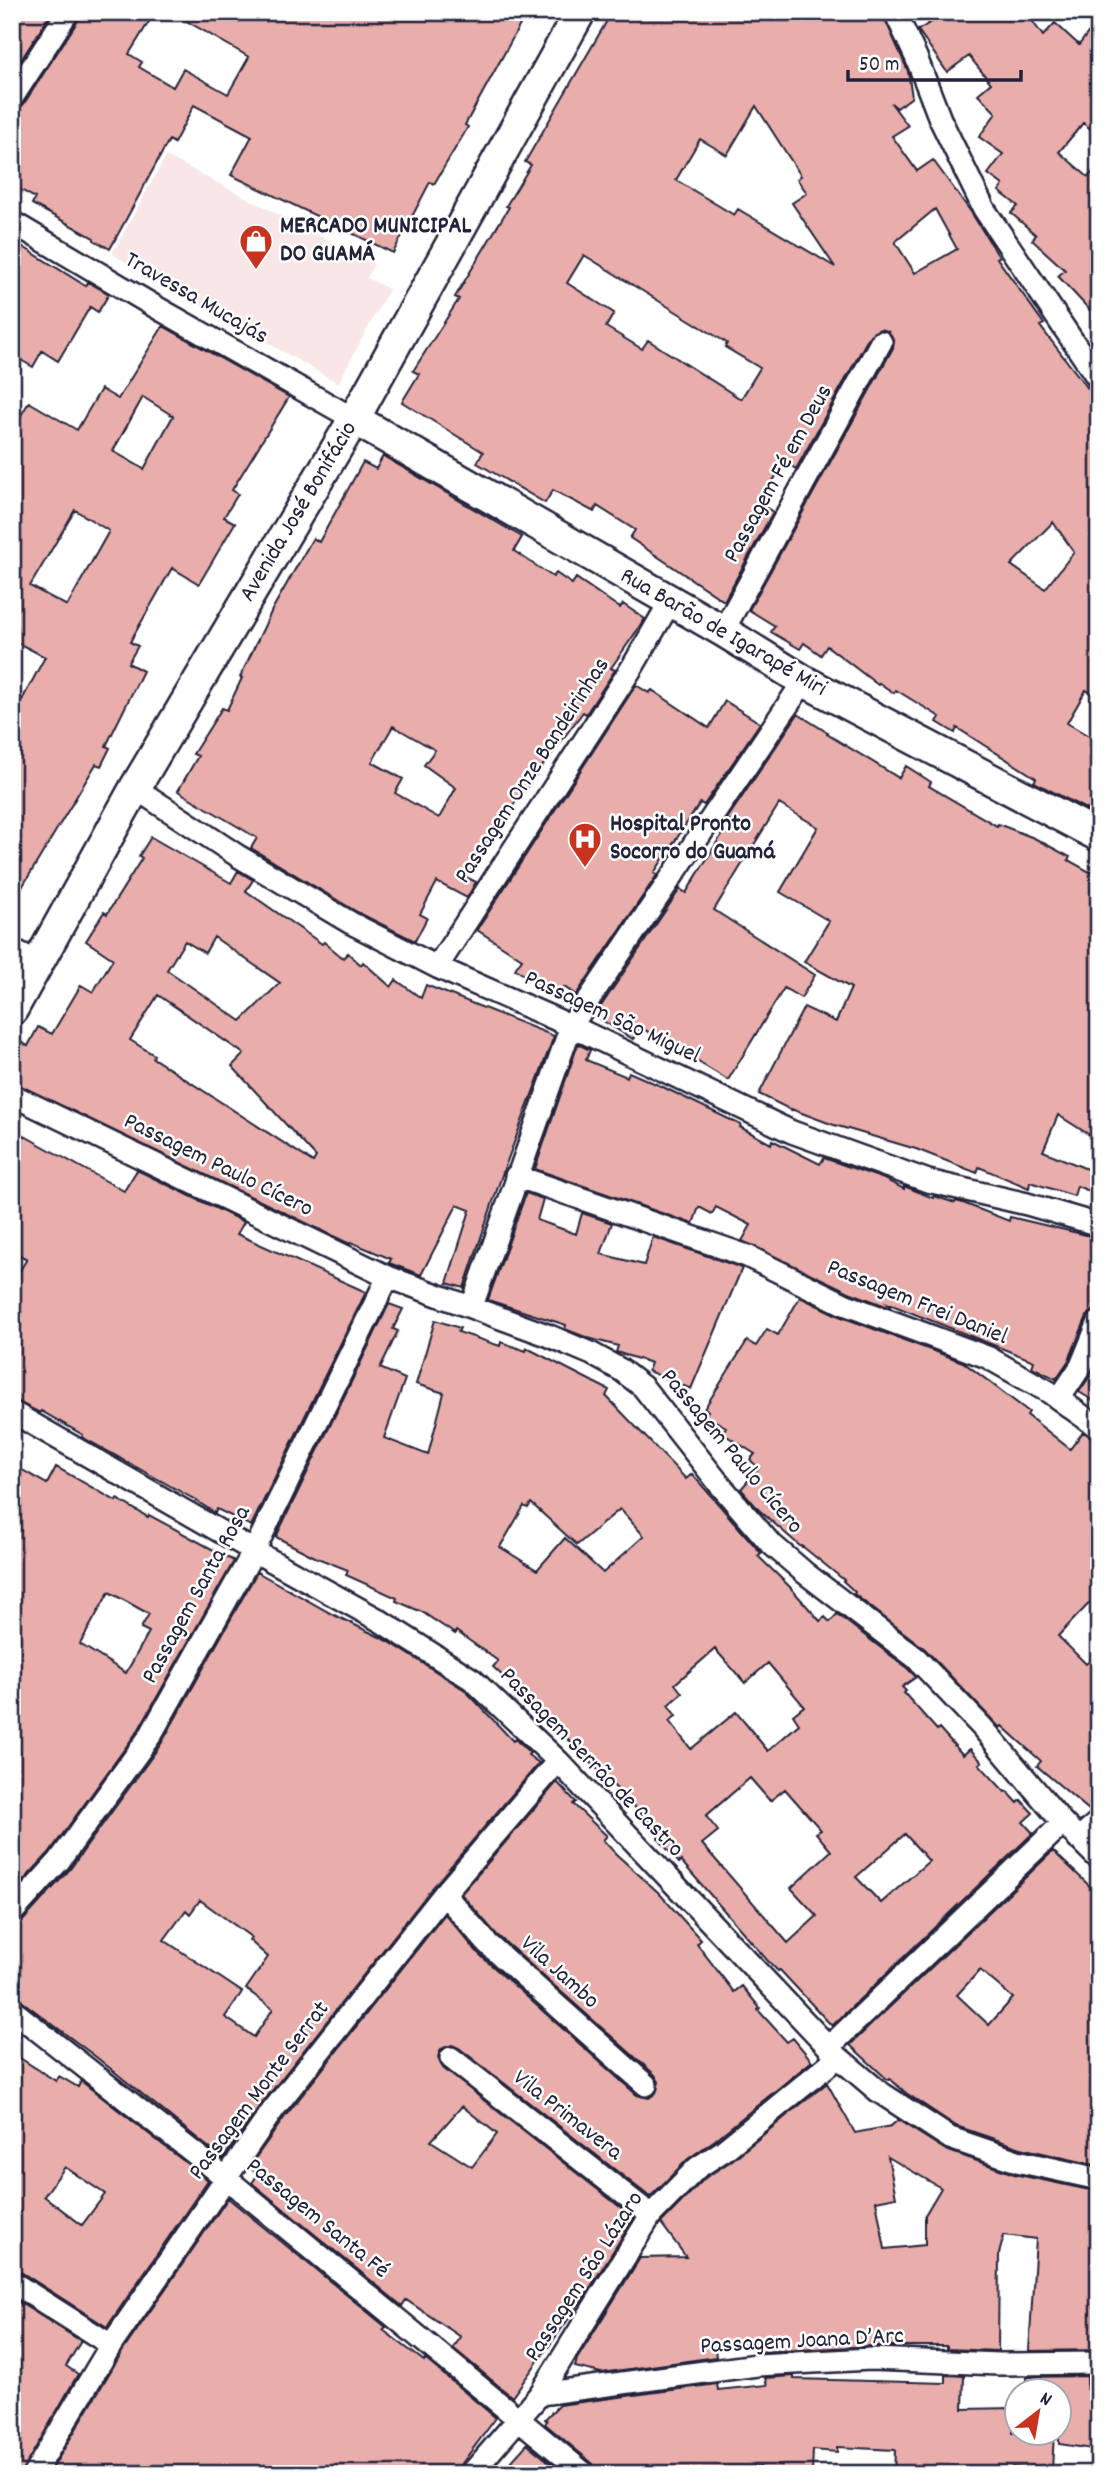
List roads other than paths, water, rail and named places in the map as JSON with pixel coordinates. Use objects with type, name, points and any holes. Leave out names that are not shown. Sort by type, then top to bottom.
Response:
[{"type":"main road","name":"Avenida José Bonifácio","points":[[12,1010],[135,788],[354,419],[580,12]]},
{"type":"main road","name":"Rua Barão de Igarapé Miri","points":[[354,419],[723,631],[804,681],[1099,836]]},
{"type":"street","points":[[12,98],[68,12]]},
{"type":"street","points":[[895,12],[940,119],[984,209],[1099,380]]},
{"type":"street","name":"Travessa Mucajás","points":[[12,222],[354,419]]},
{"type":"street","name":"Passagem Fé em Deus","points":[[723,631],[881,342]]},
{"type":"street","name":"Passagem Onze Bandeirinhas","points":[[437,967],[633,666],[670,602]]},
{"type":"street","points":[[472,1306],[571,1026],[804,681]]},
{"type":"street","name":"Passagem São Miguel","points":[[135,788],[351,923],[437,967],[571,1026],[720,1099],[814,1140],[928,1181],[1099,1225]]},
{"type":"street","points":[[12,948],[39,964]]},
{"type":"street","name":"Passagem Paulo Cícero","points":[[12,1095],[388,1277],[472,1306],[592,1353],[621,1370],[643,1387],[769,1542],[916,1658],[982,1727],[1063,1823],[1099,1859]]},
{"type":"street","name":"Passagem Frei Daniel","points":[[516,1176],[747,1256],[844,1304],[987,1357],[1059,1399],[1099,1429]]},
{"type":"street","name":"Passagem Santa Rosa","points":[[12,1913],[60,1861],[150,1736],[254,1551],[388,1277]]},
{"type":"street","points":[[1059,1399],[1081,1366],[1099,1322]]},
{"type":"street","name":"Passagem Serrão de Castro","points":[[12,1412],[379,1620],[473,1680],[558,1760],[707,1922],[833,2052],[878,2091],[950,2138],[1017,2161],[1099,2179]]},
{"type":"street","name":"Passagem Monte Serrat","points":[[34,2474],[111,2345],[273,2110],[444,1894],[558,1760]]},
{"type":"street","points":[[1078,1839],[1099,1821]]},
{"type":"street","name":"Passagem São Lázaro","points":[[540,2394],[651,2215],[698,2168],[723,2151],[833,2052],[1063,1823]]},
{"type":"street","name":"Vila Jambo","points":[[444,1894],[488,1944],[646,2085]]},
{"type":"street","name":"Passagem Santa Fé","points":[[12,2010],[226,2178],[585,2474]]},
{"type":"street","name":"Vila Primavera","points":[[451,2058],[651,2215]]},
{"type":"street","points":[[12,2282],[111,2345]]},
{"type":"street","name":"Passagem Joana D’Arc","points":[[540,2394],[757,2365],[871,2359],[999,2364],[1099,2363]]},
{"type":"street","points":[[471,2474],[540,2394]]},
{"type":"place","name":"MERCADO MUNICIPAL DO GUAMÁ","points":[[256,271]]},
{"type":"place","name":"Hospital Pronto Socorro do Guamá","points":[[585,869]]}]
